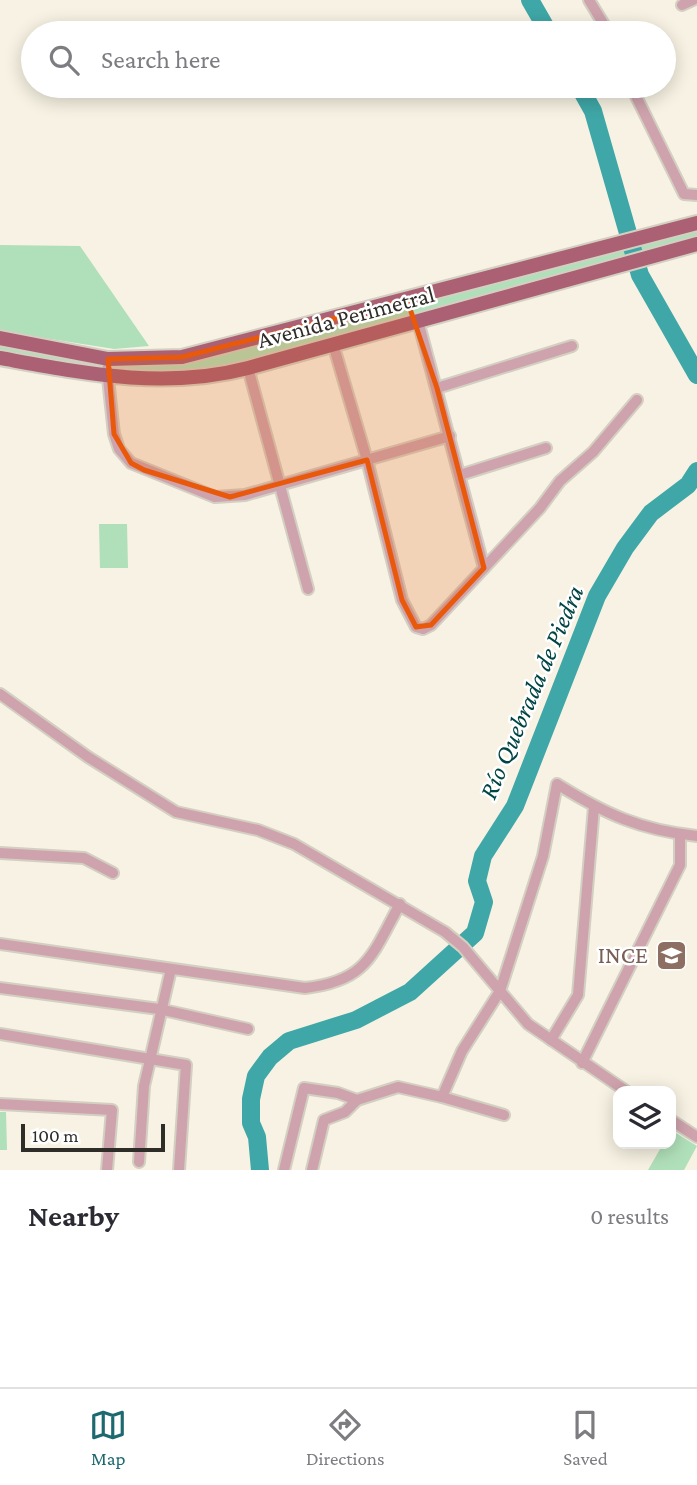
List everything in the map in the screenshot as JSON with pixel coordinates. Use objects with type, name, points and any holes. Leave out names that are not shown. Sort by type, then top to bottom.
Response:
[{"type":"main road","name":"Avenida Perimetral","points":[[0,338],[108,359],[182,356],[697,223]]},
{"type":"main road","name":"Avenida Perimetral","points":[[0,358],[106,377],[162,380],[248,368],[697,244]]},
{"type":"main road","points":[[407,300],[416,321]]},
{"type":"street","points":[[589,0],[602,21]]},
{"type":"street","points":[[637,98],[684,194],[697,195]]},
{"type":"street","points":[[416,321],[437,388],[484,568]]},
{"type":"street","points":[[333,344],[367,460],[402,600],[416,627],[423,629],[431,625],[540,508],[561,481],[593,452],[637,400]]},
{"type":"street","points":[[437,388],[572,346]]},
{"type":"street","points":[[108,359],[106,377],[114,433],[120,449],[131,463],[215,497],[245,495],[450,436]]},
{"type":"street","points":[[248,368],[308,589]]},
{"type":"street","points":[[460,475],[547,448]]},
{"type":"street","points":[[0,694],[88,757],[176,812],[258,830],[294,844],[445,932],[463,947],[528,1024],[618,1086]]},
{"type":"street","points":[[442,1097],[462,1051],[500,991],[543,856],[557,784],[594,807],[657,832],[697,836]]},
{"type":"street","points":[[551,1040],[578,995],[594,807]]},
{"type":"street","points":[[582,1063],[680,865],[680,834]]},
{"type":"street","points":[[0,853],[84,858],[113,873]]},
{"type":"street","points":[[0,944],[305,988],[345,980],[360,970],[400,904]]},
{"type":"street","points":[[139,1163],[144,1086],[171,969]]},
{"type":"street","points":[[0,988],[162,1009],[248,1029]]},
{"type":"street","points":[[0,1034],[186,1065],[179,1170]]},
{"type":"street","points":[[312,1170],[324,1120],[345,1112],[357,1100],[398,1087],[504,1115]]},
{"type":"street","points":[[284,1170],[304,1088],[338,1093],[357,1100]]},
{"type":"street","points":[[0,1104],[112,1110],[107,1170]]},
{"type":"street","points":[[676,1123],[697,1137]]},
{"type":"highlighted area","points":[[407,300],[437,388],[484,568],[431,625],[416,627],[402,600],[367,460],[230,497],[144,470],[131,463],[114,434],[108,359],[182,357]]},
{"type":"green space","points":[[697,223],[697,244],[248,368],[162,380],[0,358],[0,338],[108,359],[182,357]]},
{"type":"green space","points":[[0,245],[80,246],[149,346],[114,349],[0,331]]},
{"type":"green space","points":[[99,524],[127,524],[128,568],[100,568]]},
{"type":"green space","points":[[0,1112],[6,1112],[7,1150],[0,1150]]},
{"type":"green space","points":[[676,1133],[697,1146],[684,1170],[648,1170],[660,1149],[676,1149]]},
{"type":"waterway","name":"Río Quebrada de Piedra","points":[[530,0],[542,21]]},
{"type":"waterway","name":"Río Quebrada de Piedra","points":[[586,98],[593,111],[640,275],[697,375]]},
{"type":"waterway","name":"Río Quebrada de Piedra","points":[[260,1170],[257,1137],[251,1123],[251,1099],[256,1076],[270,1057],[289,1041],[356,1020],[410,992],[475,933],[484,902],[477,881],[483,856],[515,806],[597,596],[625,548],[651,513],[688,485],[697,471]]},
{"type":"place","name":"INCE","points":[[671,955]]}]
